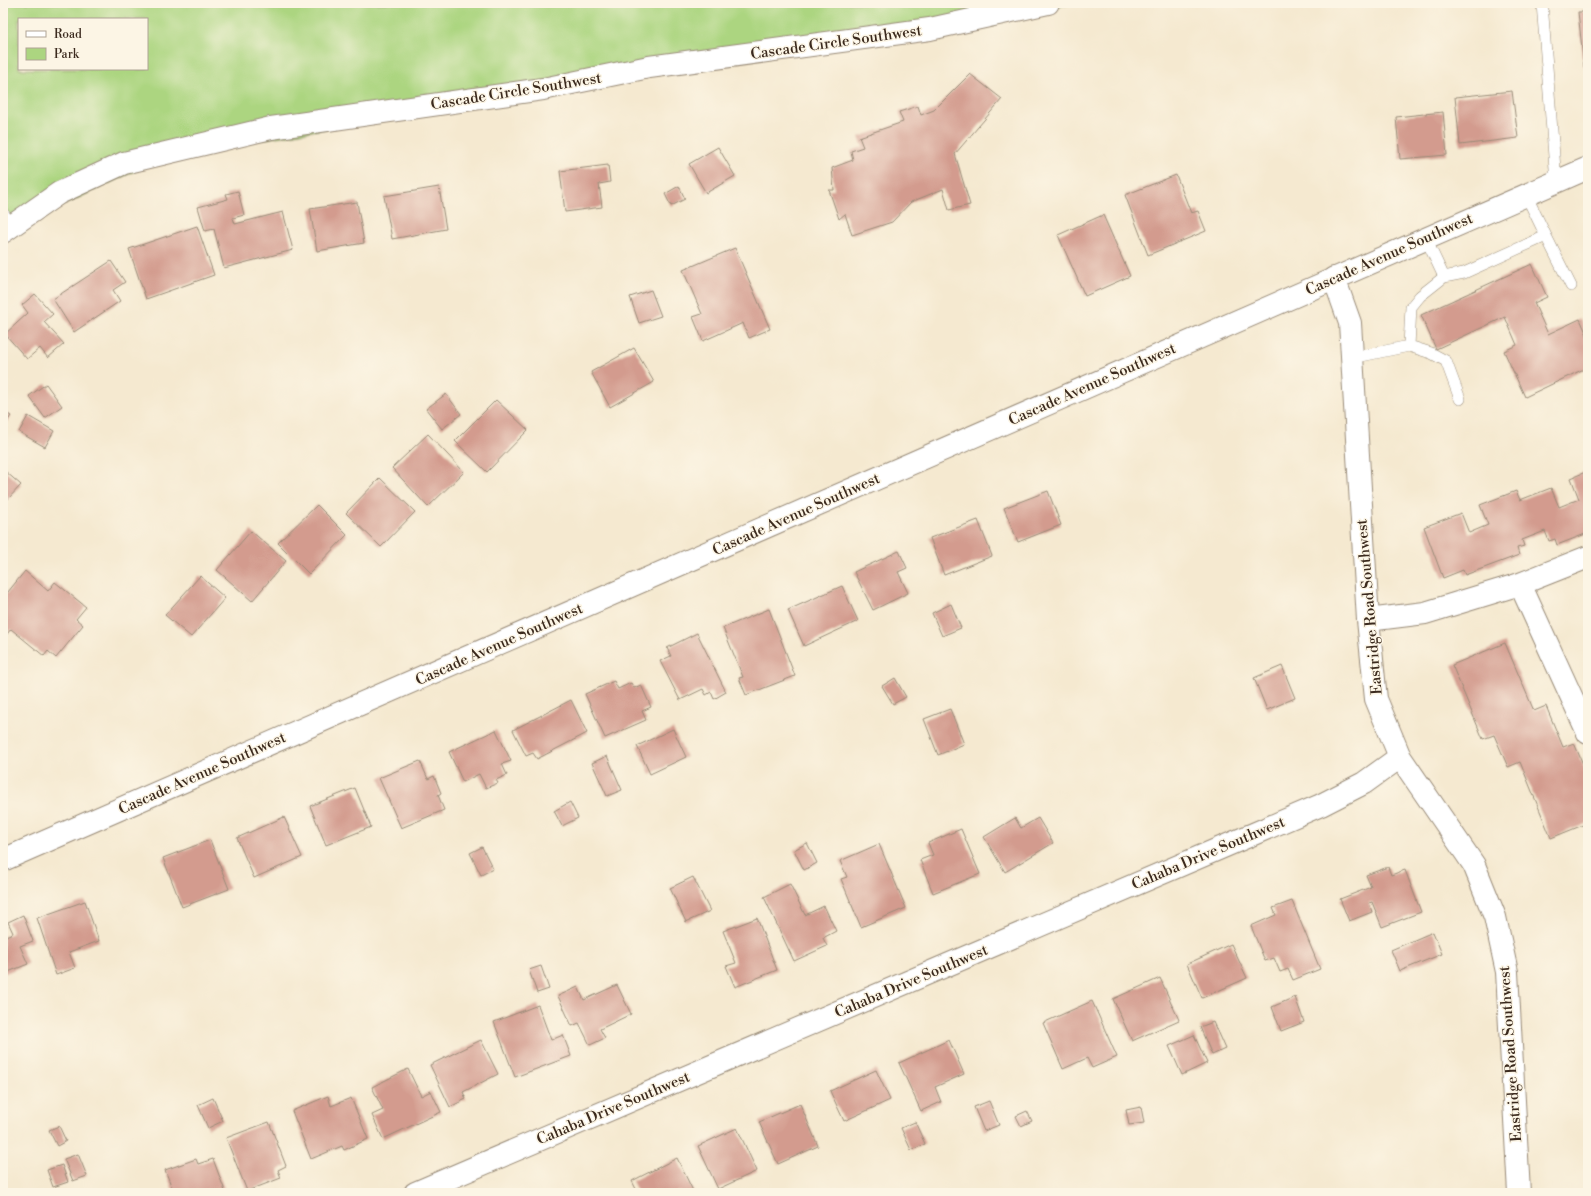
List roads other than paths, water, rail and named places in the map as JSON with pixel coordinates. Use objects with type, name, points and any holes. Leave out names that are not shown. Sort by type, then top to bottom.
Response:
[{"type":"street","name":"Cascade Circle Southwest","points":[[6,223],[59,193],[124,163],[270,128],[543,89],[649,67],[930,29],[975,11],[1048,3]]},
{"type":"street","name":"Cascade Avenue Southwest","points":[[3,860],[1588,168]]},
{"type":"street","name":"Eastridge Road Southwest","points":[[1334,278],[1350,323],[1368,620],[1376,699],[1400,757],[1474,865],[1495,917],[1506,972],[1519,1193]]},
{"type":"street","points":[[1368,620],[1425,612],[1520,584],[1588,557]]},
{"type":"street","points":[[1520,584],[1588,733]]},
{"type":"street","name":"Cahaba Drive Southwest","points":[[415,1193],[1321,805],[1364,783],[1400,757]]},
{"type":"lane","points":[[1542,3],[1556,182]]},
{"type":"lane","points":[[1526,195],[1570,286]]},
{"type":"lane","points":[[1409,346],[1411,307],[1420,296],[1444,277],[1464,274],[1546,236]]},
{"type":"lane","points":[[1426,238],[1444,277]]},
{"type":"lane","points":[[1352,358],[1409,346],[1431,353],[1446,361],[1460,399]]}]
